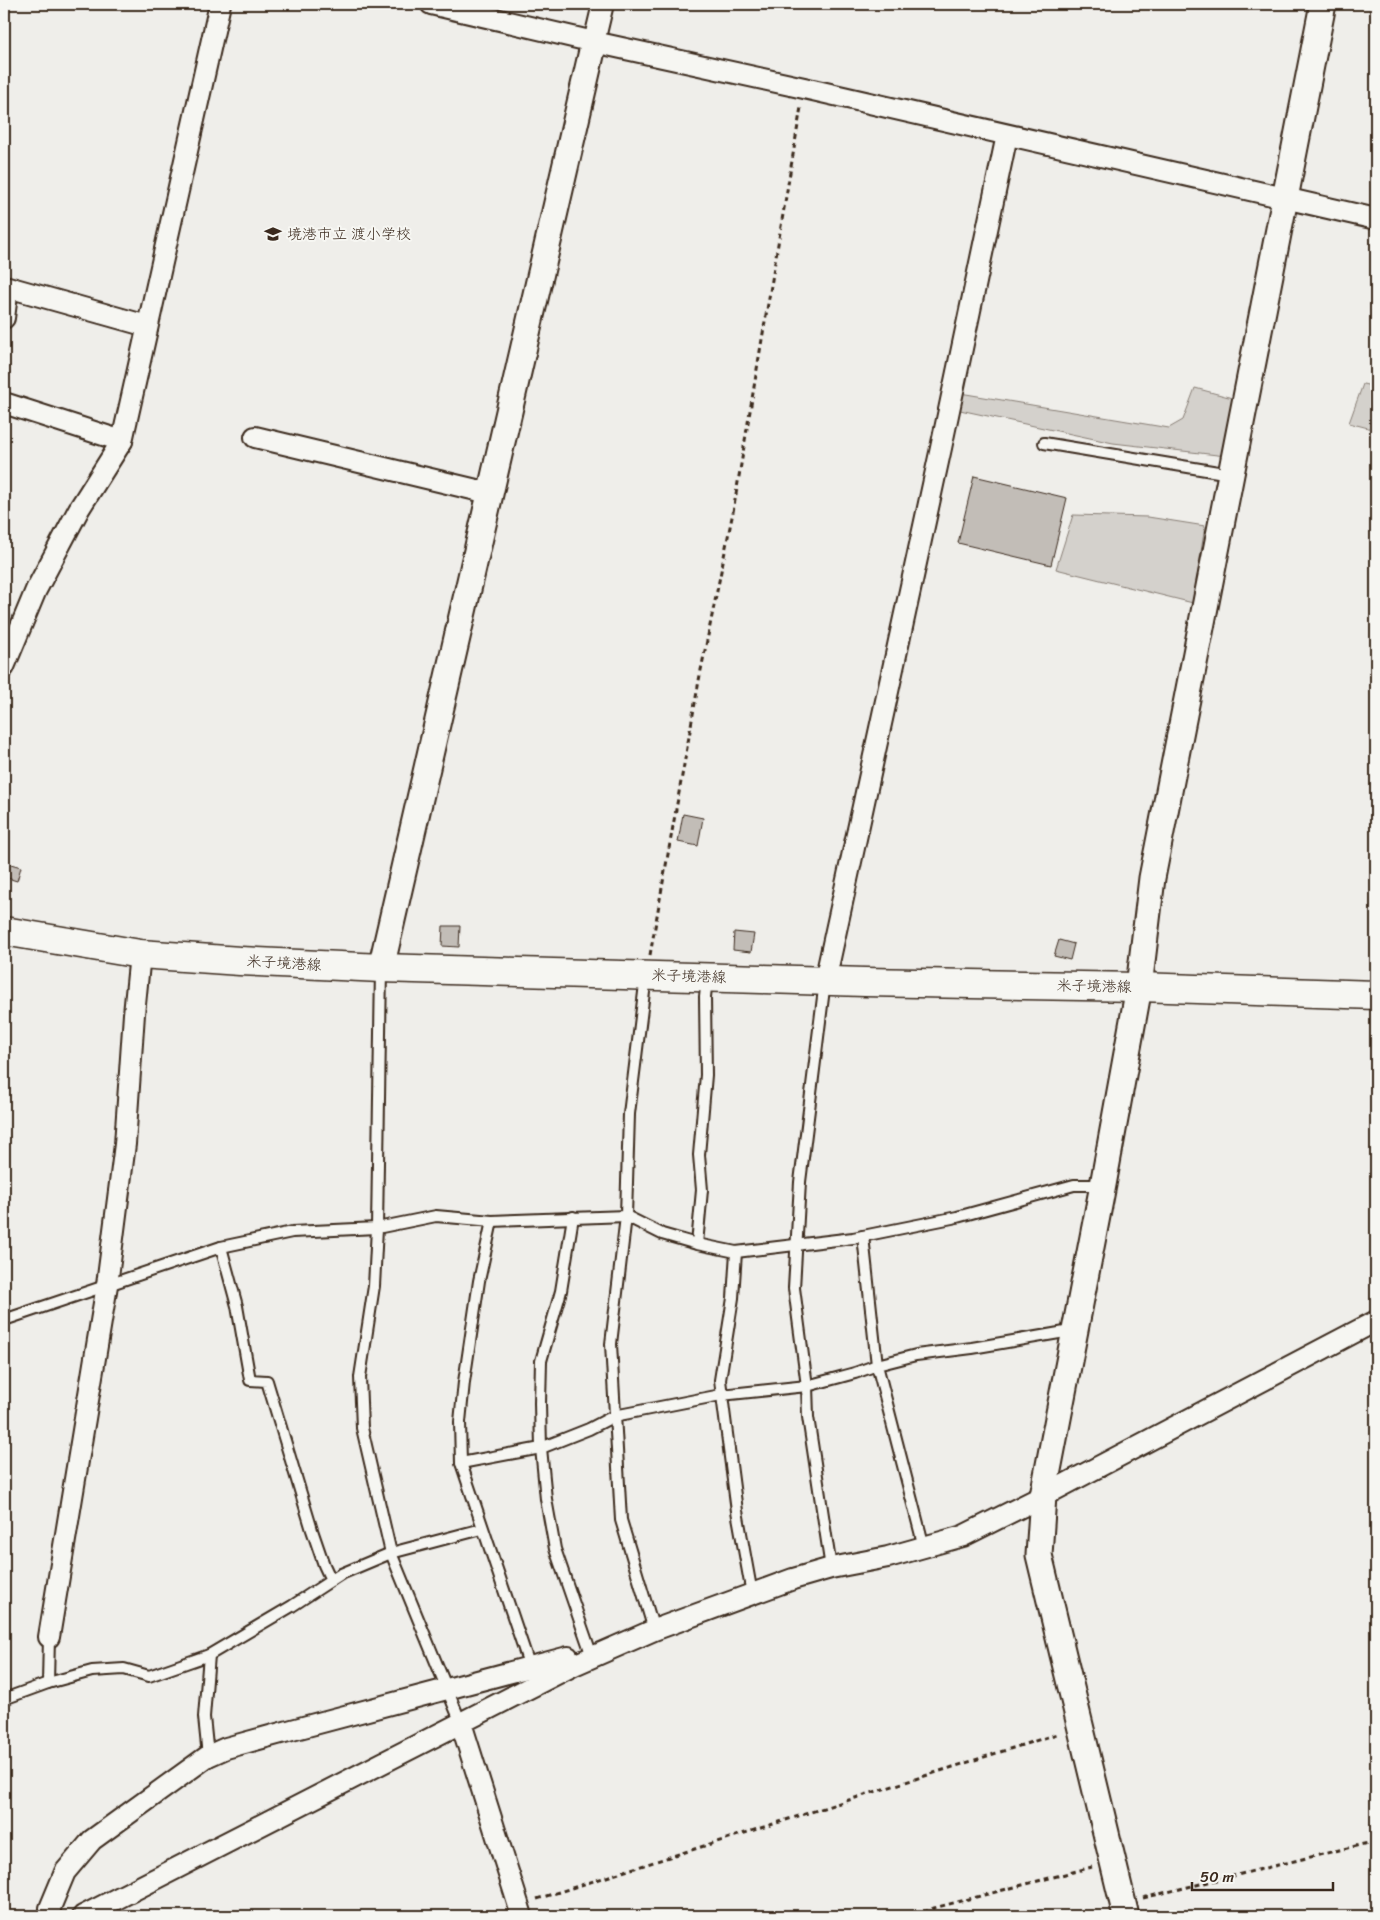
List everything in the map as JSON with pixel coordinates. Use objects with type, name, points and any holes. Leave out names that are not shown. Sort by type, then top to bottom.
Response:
[{"type":"main road","name":"米子境港線","points":[[4,931],[140,954],[381,968],[1139,987],[1376,995]]},
{"type":"street","points":[[4,667],[36,590],[79,509],[122,440],[220,4]]},
{"type":"street","points":[[431,4],[1376,219]]},
{"type":"street","points":[[381,968],[603,4]]},
{"type":"street","points":[[1124,1910],[1082,1726],[1039,1555],[1043,1496],[1139,987],[1152,878],[1323,4]]},
{"type":"street","points":[[825,980],[1007,135]]},
{"type":"street","points":[[4,318],[8,287],[147,326]]},
{"type":"street","points":[[4,403],[122,440]]},
{"type":"street","points":[[255,437],[490,493]]},
{"type":"street","points":[[49,1637],[107,1285],[125,1144],[140,954]]},
{"type":"street","points":[[82,1916],[592,1656],[654,1630],[793,1579],[831,1568],[888,1557],[963,1536],[1376,1322]]},
{"type":"street","points":[[50,1916],[50,1908],[65,1872],[92,1840],[208,1756],[226,1748],[254,1740],[568,1657],[574,1665]]},
{"type":"street","points":[[461,1723],[520,1911]]},
{"type":"lane","points":[[1044,443],[1231,474]]},
{"type":"lane","points":[[381,968],[374,1286],[360,1378],[361,1420],[371,1472],[391,1552],[461,1723]]},
{"type":"lane","points":[[646,975],[629,1114],[626,1216],[611,1344],[621,1520],[654,1630]]},
{"type":"lane","points":[[697,1244],[702,1190],[699,1154],[706,1075],[705,998],[707,977]]},
{"type":"lane","points":[[825,980],[800,1182],[794,1288],[807,1386],[808,1417],[831,1568]]},
{"type":"lane","points":[[4,1320],[221,1247],[292,1232],[376,1228],[436,1216],[492,1221],[626,1216],[662,1234],[736,1252],[862,1236],[957,1217],[1074,1185],[1103,1185]]},
{"type":"lane","points":[[573,1217],[561,1291],[541,1361],[541,1448],[546,1499],[556,1549],[592,1656]]},
{"type":"lane","points":[[492,1221],[479,1281],[464,1382],[460,1422],[461,1463],[530,1667]]},
{"type":"lane","points":[[862,1236],[877,1365],[924,1547]]},
{"type":"lane","points":[[221,1247],[237,1306],[250,1380],[267,1381],[312,1530],[331,1580]]},
{"type":"lane","points":[[736,1252],[733,1298],[720,1380],[737,1511],[752,1594]]},
{"type":"lane","points":[[461,1463],[541,1448],[589,1429],[614,1416],[721,1395],[807,1386],[916,1355],[972,1348],[1065,1332],[1075,1333]]},
{"type":"lane","points":[[4,1699],[48,1683],[92,1671],[124,1669],[149,1676],[209,1655],[292,1606],[341,1574],[391,1552],[482,1529]]},
{"type":"lane","points":[[48,1683],[49,1637]]},
{"type":"lane","points":[[208,1756],[204,1717],[209,1655]]},
{"type":"path","points":[[646,975],[700,675],[733,512],[804,88]]},
{"type":"path","points":[[492,1916],[520,1911],[568,1888],[1082,1726]]},
{"type":"path","points":[[1124,1910],[1376,1841]]},
{"type":"path","points":[[915,1916],[934,1908],[1113,1862]]},
{"type":"shaded area","points":[[1363,384],[1376,387],[1376,430],[1349,423]]},
{"type":"shaded area","points":[[1195,388],[1236,399],[1226,456],[1113,443],[960,410],[960,393],[1169,428],[1183,420]]},
{"type":"shaded area","points":[[1073,515],[1148,517],[1205,526],[1193,603],[1056,569]]},
{"type":"building","points":[[974,476],[1067,498],[1051,565],[958,543]]},
{"type":"building","points":[[683,814],[703,818],[698,846],[678,842]]},
{"type":"building","points":[[4,862],[21,867],[17,881],[4,877]]},
{"type":"building","points":[[443,926],[460,926],[459,947],[442,946]]},
{"type":"building","points":[[734,932],[754,934],[751,952],[733,950]]},
{"type":"building","points":[[1059,940],[1074,944],[1070,960],[1054,956]]},
{"type":"place","name":"境港市立 渡小学校","points":[[273,234]]}]
